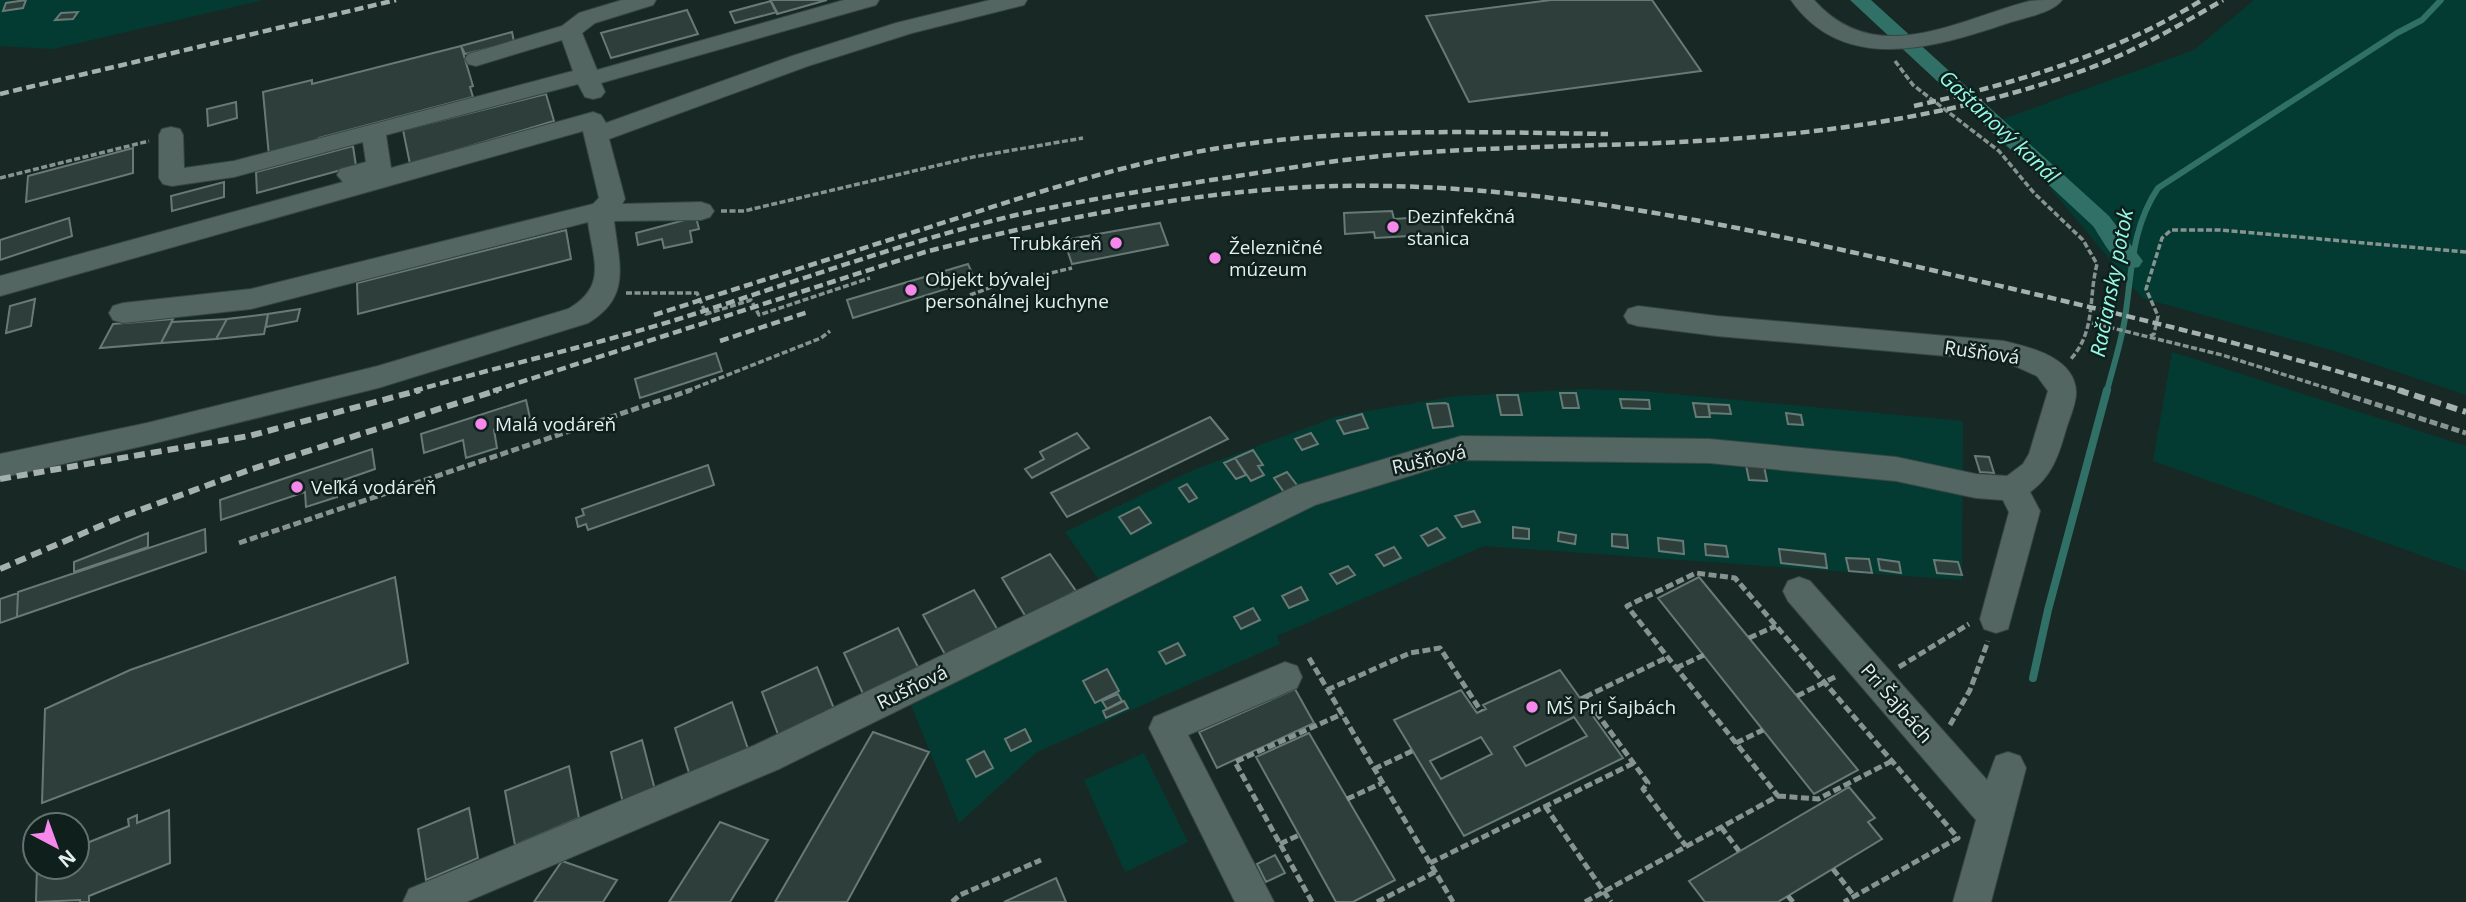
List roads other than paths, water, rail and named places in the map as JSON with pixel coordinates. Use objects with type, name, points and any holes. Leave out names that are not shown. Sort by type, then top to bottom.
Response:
[{"type":"street","points":[[476,59],[570,31],[587,18],[645,0]]},
{"type":"street","points":[[171,135],[172,178],[234,169],[868,0]]},
{"type":"street","points":[[0,286],[594,127],[905,28],[1016,0]]},
{"type":"street","points":[[1802,0],[1810,10],[1838,30],[1863,40],[1898,42],[1994,20],[2051,0]]},
{"type":"street","points":[[0,466],[147,434],[378,377],[556,325],[592,308],[604,295],[608,279],[600,213],[612,199],[594,127],[596,108],[589,76],[570,31]]},
{"type":"street","points":[[263,199],[379,167],[373,131]]},
{"type":"street","points":[[123,313],[251,299],[584,213],[701,211]]},
{"type":"street","name":"Rušňová","points":[[422,902],[767,757],[1306,495],[1461,449],[1709,451],[1896,469],[1976,486],[2012,489],[2034,473],[2044,454],[2060,400],[2060,383],[2052,372],[2039,363],[2004,351],[1717,326],[1638,316]]},
{"type":"street","points":[[1996,619],[2025,511],[2012,489]]},
{"type":"street","name":"Pri Šajbách","points":[[1799,591],[1995,816]]},
{"type":"street","points":[[1255,902],[1166,728],[1297,668]]},
{"type":"street","points":[[1972,902],[2008,768]]},
{"type":"waterway","name":"Gaštanový kanál","points":[[1860,0],[2101,221],[2131,261]]},
{"type":"waterway","name":"Račiansky potok","points":[[2107,391],[2123,327],[2131,267],[2142,219],[2158,188],[2397,33],[2422,20],[2441,0]]},
{"type":"waterway","name":"Račiansky potok","points":[[2033,678],[2048,610],[2107,390]]},
{"type":"railway","points":[[0,94],[396,0]]},
{"type":"railway","points":[[1914,106],[2026,77],[2099,52],[2134,37],[2202,0]]},
{"type":"railway","points":[[414,391],[685,317],[932,237],[1016,215],[1087,201],[1302,166],[1391,155],[1768,136],[1931,113],[2038,86],[2090,68],[2141,45],[2223,0]]},
{"type":"railway","points":[[654,315],[1058,187],[1181,155],[1287,139],[1340,135],[1447,132],[1608,134]]},
{"type":"railway","points":[[493,391],[925,252],[974,240],[1076,217],[1181,200],[1285,188],[1336,186],[1485,191],[1560,199],[1708,222],[2107,311],[2286,357],[2404,391]]},
{"type":"railway","points":[[720,341],[808,312]]},
{"type":"railway","points":[[0,479],[249,436],[420,390]]},
{"type":"railway","points":[[0,569],[121,517],[249,470],[498,390]]},
{"type":"railway","points":[[2398,390],[2466,412]]},
{"type":"place","name":"Dezinfekčná stanica","points":[[1393,227]]},
{"type":"place","name":"Trubkáreň","points":[[1116,243]]},
{"type":"place","name":"Železničné múzeum","points":[[1215,258]]},
{"type":"place","name":"Objekt bývalej personálnej kuchyne","points":[[911,290]]},
{"type":"place","name":"Malá vodáreň","points":[[481,424]]},
{"type":"place","name":"Veľká vodáreň","points":[[297,487]]},
{"type":"place","name":"MŠ Pri Šajbách","points":[[1532,707]]}]
